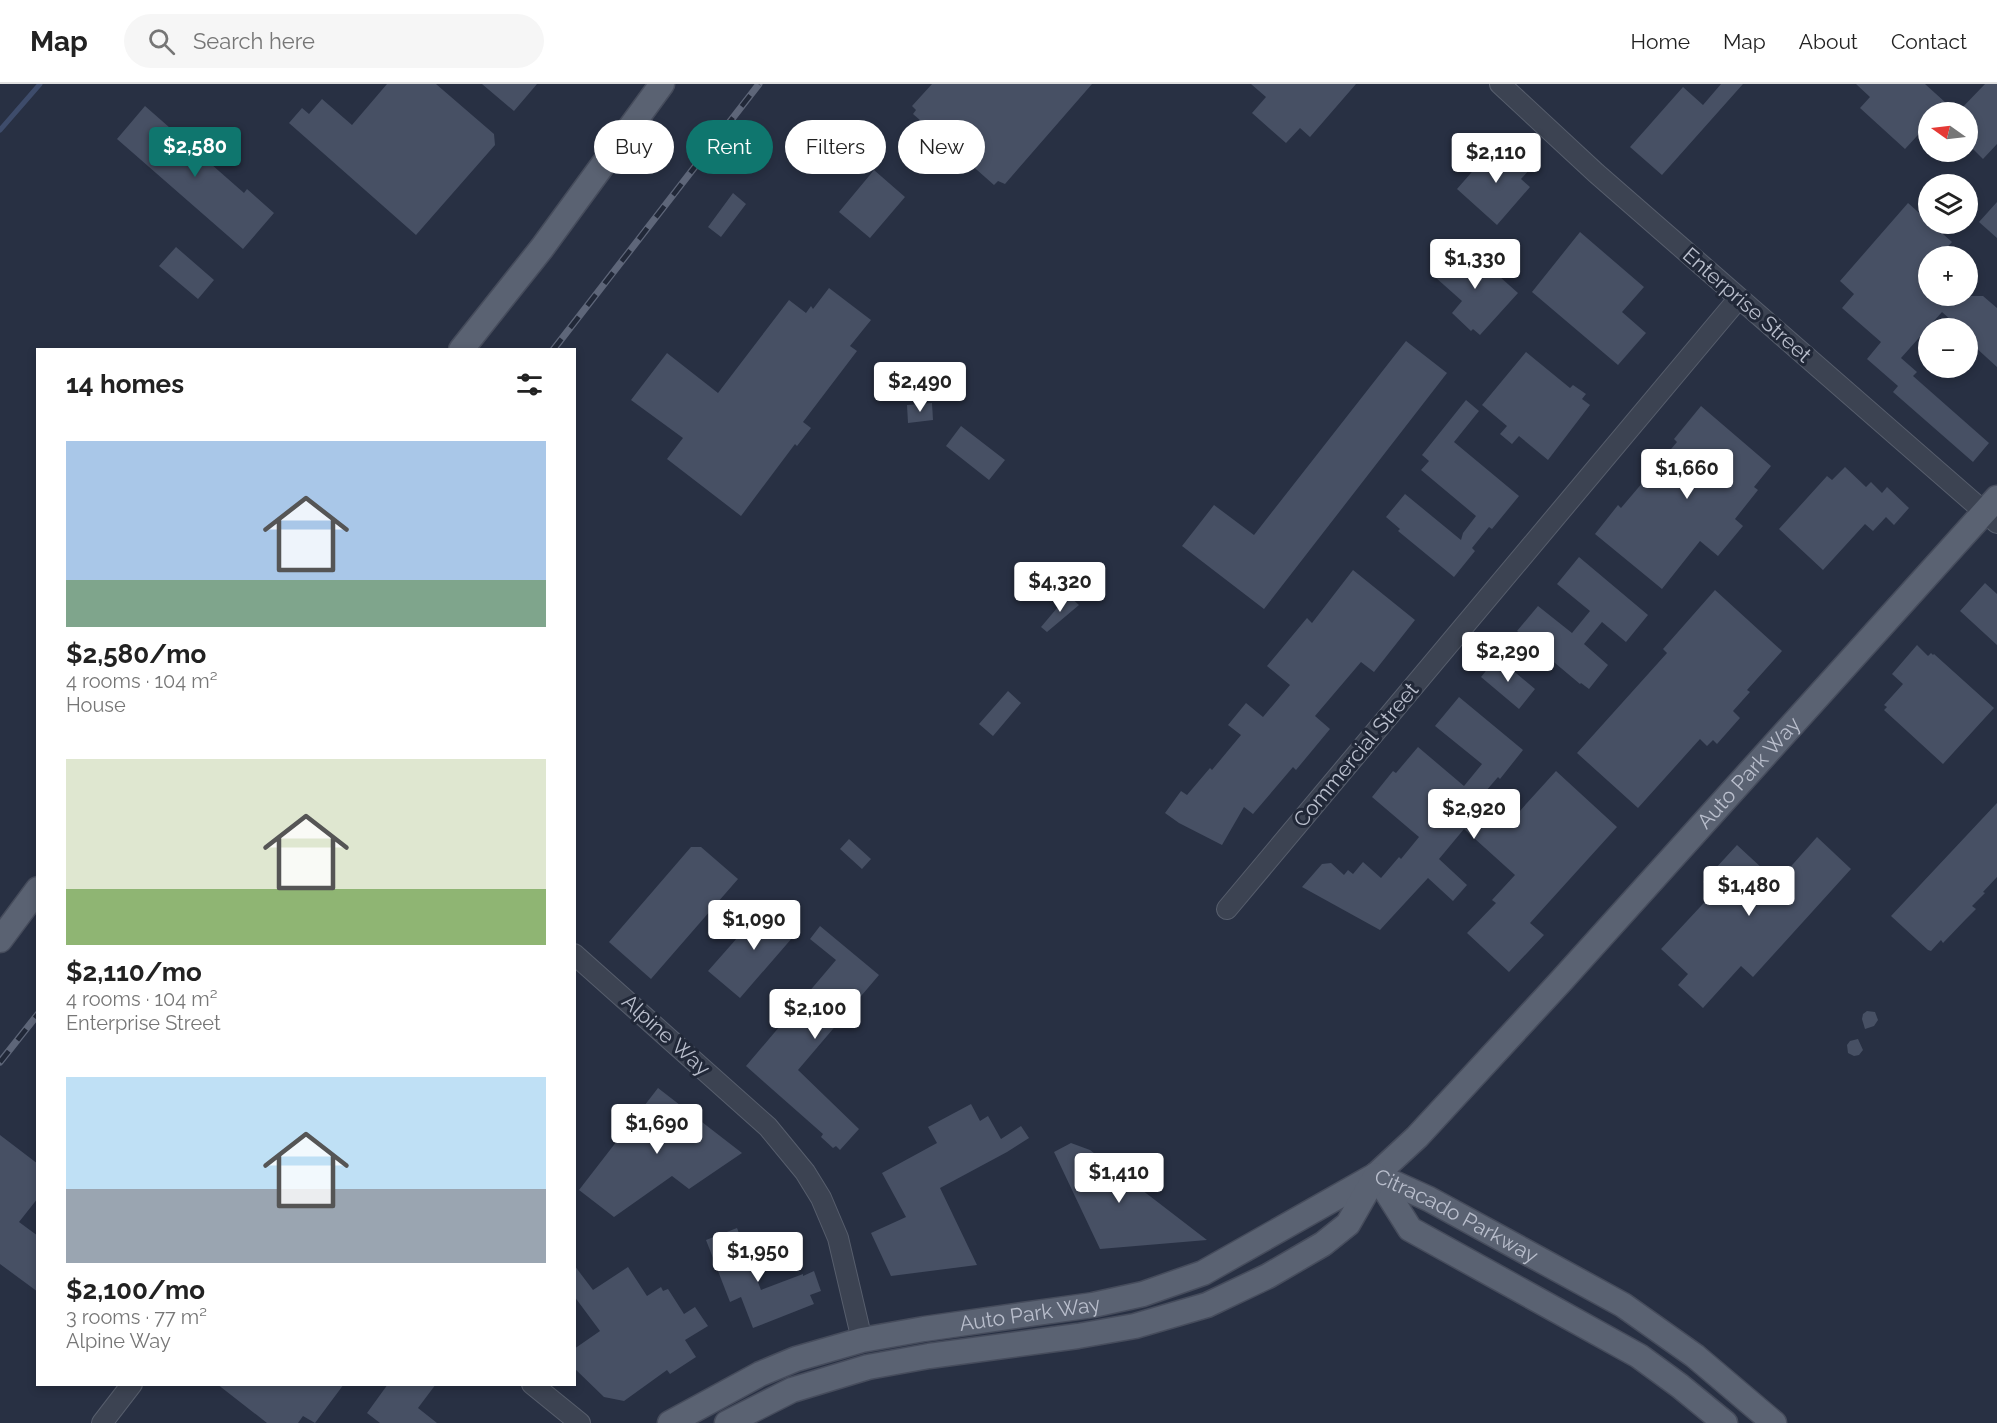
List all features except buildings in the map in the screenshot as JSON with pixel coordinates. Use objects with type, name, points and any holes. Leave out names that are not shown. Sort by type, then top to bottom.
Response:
[{"type":"main road","points":[[463,348],[542,248],[662,84]]},
{"type":"main road","name":"Auto Park Way","points":[[670,1423],[760,1374],[796,1359],[862,1340],[1093,1305],[1143,1294],[1203,1273],[1376,1175],[1417,1137],[1993,511]]},
{"type":"main road","points":[[0,940],[36,892]]},
{"type":"main road","name":"Auto Park Way","points":[[727,1423],[792,1390],[868,1367],[1135,1326],[1207,1305],[1268,1276],[1323,1244],[1348,1224],[1376,1175]]},
{"type":"main road","name":"Citracado Parkway","points":[[1376,1175],[1410,1229],[1639,1356],[1725,1423]]},
{"type":"main road","name":"Citracado Parkway","points":[[1376,1175],[1429,1199],[1623,1305],[1695,1356],[1774,1423]]},
{"type":"street","name":"Enterprise Street","points":[[1500,84],[1596,173],[1739,298],[1993,511]]},
{"type":"street","name":"Commercial Street","points":[[1227,909],[1739,298]]},
{"type":"street","name":"Alpine Way","points":[[576,956],[768,1127],[805,1172],[821,1198],[838,1238],[862,1340]]},
{"type":"street","points":[[102,1423],[130,1386]]},
{"type":"street","points":[[534,1386],[580,1423]]},
{"type":"waterway","points":[[0,130],[40,84]]},
{"type":"railway","points":[[555,348],[759,84]]},
{"type":"railway","points":[[0,1062],[36,1017]]}]
